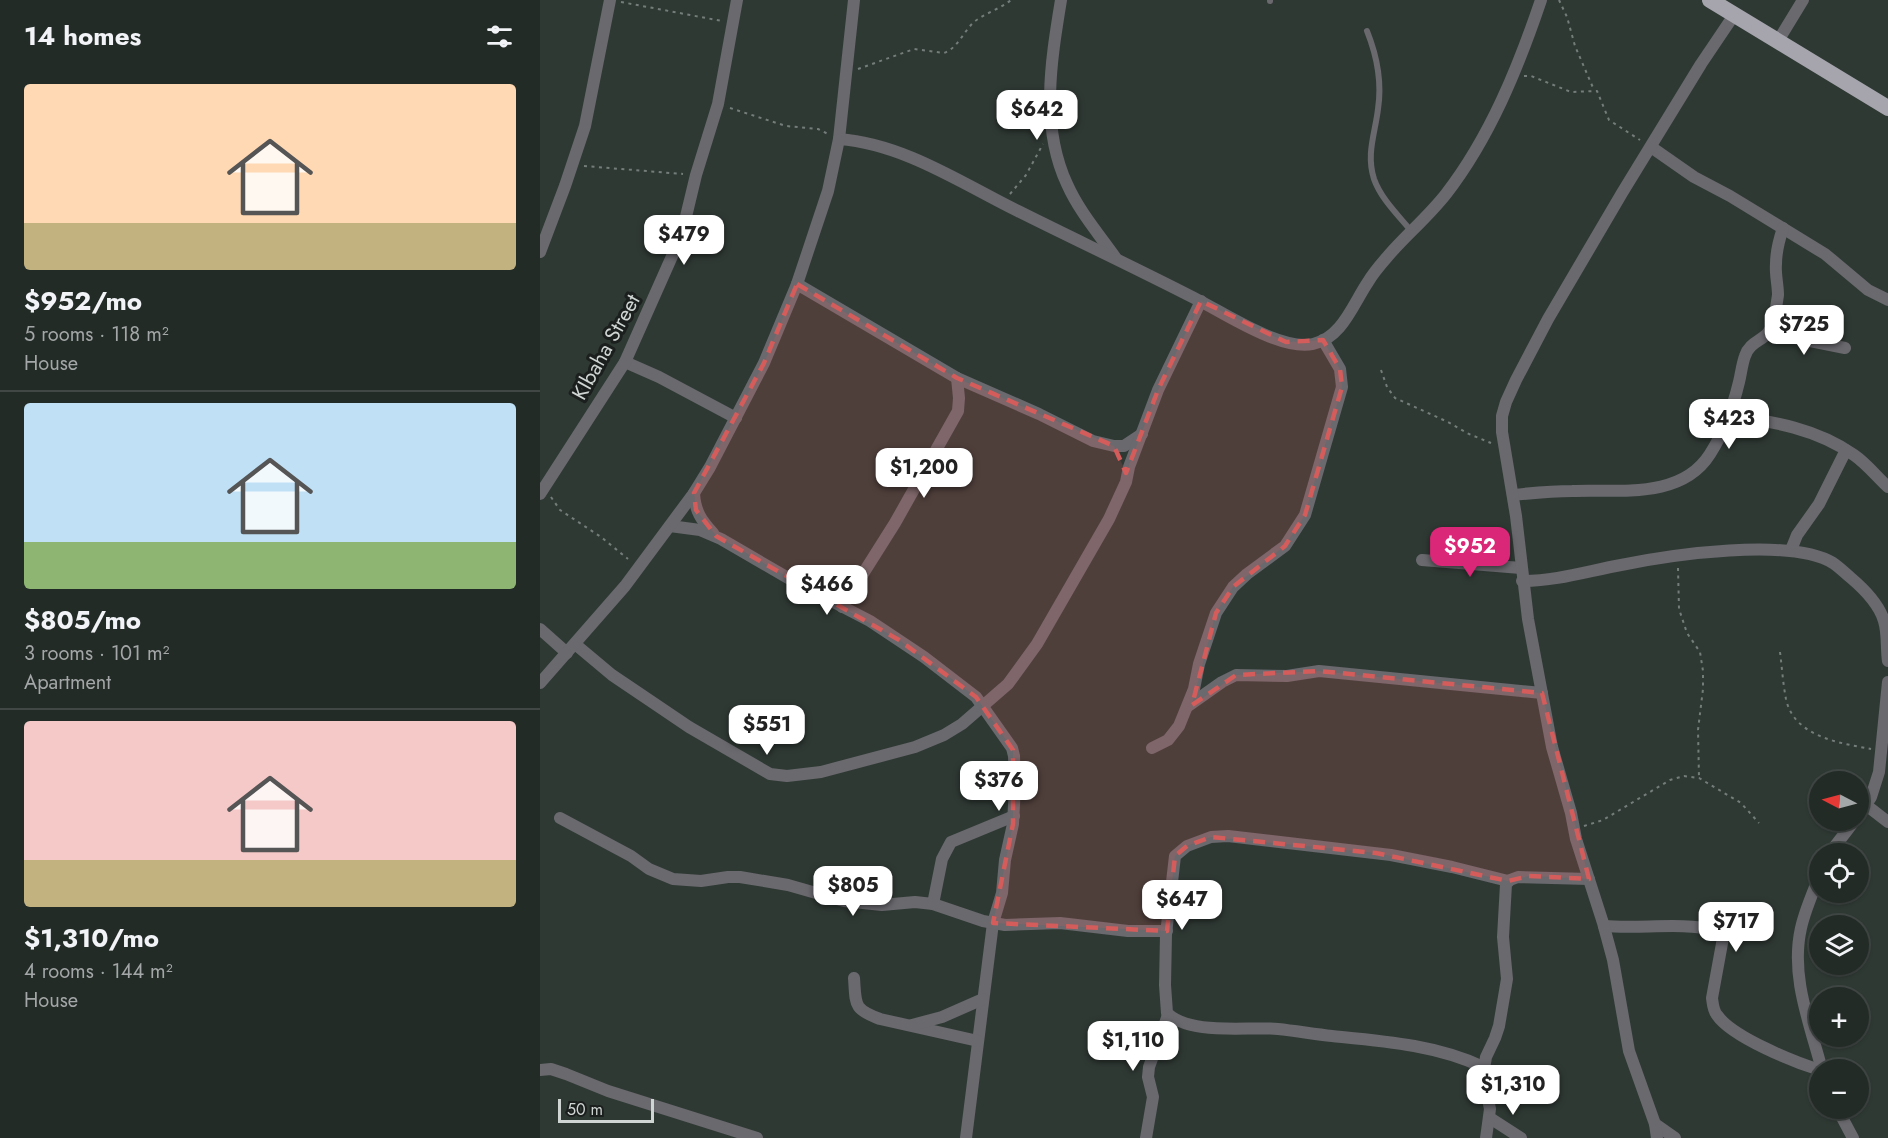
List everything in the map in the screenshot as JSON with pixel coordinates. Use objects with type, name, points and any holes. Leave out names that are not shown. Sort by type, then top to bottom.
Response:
[{"type":"highway","points":[[1710,0],[1888,108]]},
{"type":"street","points":[[540,252],[585,126],[611,0]]},
{"type":"street","name":"KIbaha Street","points":[[542,491],[624,362],[656,295],[683,229],[696,175],[718,104],[737,0]]},
{"type":"street","points":[[540,682],[639,568],[694,493],[764,363],[797,284],[828,191],[839,139],[854,0]]},
{"type":"street","points":[[1060,0],[1050,78],[1050,131],[1057,159],[1067,184],[1083,214],[1116,258]]},
{"type":"street","points":[[839,139],[872,144],[918,160],[1116,258],[1235,321],[1286,342],[1312,344],[1323,340],[1348,317],[1368,281],[1447,193],[1495,116],[1520,61],[1541,0]]},
{"type":"street","points":[[1778,41],[1803,0]]},
{"type":"street","points":[[1657,1138],[1655,1124],[1629,1052],[1613,960],[1573,830],[1571,813],[1552,747],[1533,652],[1522,581],[1513,495],[1504,448],[1502,416],[1516,380],[1548,319],[1651,147],[1734,15]]},
{"type":"street","points":[[1651,147],[1694,177],[1730,196],[1825,254],[1868,290],[1888,300]]},
{"type":"street","points":[[1513,495],[1573,490],[1621,492],[1660,487],[1698,471],[1710,453],[1734,403],[1746,353],[1770,333],[1778,296],[1776,265],[1783,228]]},
{"type":"street","points":[[797,284],[957,378],[1039,414],[1093,441],[1114,446],[1128,444],[1142,434]]},
{"type":"street","points":[[540,629],[689,727],[774,775],[820,772],[915,747],[936,739],[954,730],[1008,684],[1036,644],[1109,519],[1126,482],[1129,466],[1158,390],[1201,302]]},
{"type":"street","points":[[1770,333],[1845,348]]},
{"type":"street","points":[[1152,748],[1168,740],[1179,726],[1194,689],[1199,664],[1216,613],[1233,587],[1285,546],[1305,515],[1342,387],[1340,369],[1323,340]]},
{"type":"street","points":[[624,362],[659,377],[736,418]]},
{"type":"street","points":[[842,607],[895,523],[955,417],[959,403],[957,378]]},
{"type":"street","points":[[1728,416],[1809,431],[1857,457],[1888,487]]},
{"type":"street","points":[[1114,446],[1129,466]]},
{"type":"street","points":[[1791,550],[1797,535],[1819,504],[1846,450]]},
{"type":"street","points":[[694,493],[696,510],[700,518],[716,536]]},
{"type":"street","points":[[670,526],[687,527],[716,536],[870,621],[967,689],[983,705],[1013,750],[1014,816],[1005,860],[1002,893],[993,923],[966,1138]]},
{"type":"street","points":[[1522,581],[1543,581],[1677,556],[1749,549],[1791,550],[1807,553],[1832,563],[1864,590],[1876,605],[1887,635],[1888,661]]},
{"type":"street","points":[[1422,560],[1521,568]]},
{"type":"street","points":[[1188,706],[1236,675],[1287,676],[1319,671],[1542,693]]},
{"type":"street","points":[[1869,800],[1879,772],[1888,682]]},
{"type":"street","points":[[1869,807],[1888,822]]},
{"type":"street","points":[[933,904],[942,859],[951,842],[1014,816]]},
{"type":"street","points":[[560,818],[631,856],[649,869],[673,879],[701,881],[740,877],[788,885],[844,901],[882,905],[915,902],[933,904],[993,923],[1016,925],[1060,923],[1128,931],[1167,931]]},
{"type":"street","points":[[1837,843],[1847,831]]},
{"type":"street","points":[[1146,1138],[1153,1097],[1148,1077],[1149,1067],[1168,1015],[1165,985],[1167,931],[1175,856],[1187,846],[1211,837],[1228,836],[1376,852],[1508,881],[1529,876],[1589,879]]},
{"type":"street","points":[[1486,1138],[1490,1109],[1483,1080],[1483,1067],[1497,1032],[1507,979],[1503,922],[1508,881]]},
{"type":"street","points":[[1810,903],[1801,928],[1798,968],[1802,997],[1818,1059]]},
{"type":"street","points":[[1604,926],[1688,925],[1717,930],[1723,938],[1712,998],[1713,1008],[1719,1017],[1730,1028],[1753,1041],[1809,1066]]},
{"type":"street","points":[[854,978],[860,1011],[880,1019],[978,1041]]},
{"type":"street","points":[[911,1026],[949,1014],[983,999]]},
{"type":"street","points":[[1168,1015],[1188,1024],[1279,1029],[1380,1041],[1462,1057],[1483,1067]]},
{"type":"street","points":[[540,1070],[551,1069],[608,1091],[757,1138]]},
{"type":"street","points":[[1490,1118],[1521,1138]]},
{"type":"street","points":[[1844,1119],[1853,1138]]},
{"type":"street","points":[[712,1124],[715,1138]]},
{"type":"street","points":[[1655,1124],[1675,1138]]},
{"type":"lane","points":[[1367,31],[1378,67],[1378,109],[1370,151],[1374,180],[1383,197],[1412,233]]},
{"type":"path","points":[[611,0],[733,23]]},
{"type":"path","points":[[846,73],[914,49],[944,53],[954,48],[976,20],[1011,0]]},
{"type":"path","points":[[1559,0],[1567,17],[1575,46],[1609,120],[1651,147]]},
{"type":"path","points":[[1512,77],[1531,76],[1575,93],[1594,90]]},
{"type":"path","points":[[718,104],[786,126],[818,129],[839,139]]},
{"type":"path","points":[[1002,202],[1026,176],[1050,131]]},
{"type":"path","points":[[573,164],[696,175]]},
{"type":"path","points":[[1381,370],[1387,387],[1395,398],[1469,434],[1504,448]]},
{"type":"path","points":[[542,491],[560,510],[601,537],[639,568]]},
{"type":"path","points":[[1677,556],[1679,609],[1688,633],[1700,652],[1703,671],[1697,744],[1699,778]]},
{"type":"path","points":[[1780,652],[1787,702],[1804,726],[1828,740],[1882,752]]},
{"type":"path","points":[[1573,830],[1603,820],[1670,780],[1684,776],[1699,778],[1741,803],[1759,823]]},
{"type":"highlighted area","points":[[797,284],[957,378],[1114,446],[1126,473],[1158,390],[1201,301],[1286,342],[1323,340],[1340,369],[1342,387],[1305,515],[1285,546],[1233,587],[1216,613],[1192,705],[1236,675],[1319,671],[1542,693],[1589,879],[1529,876],[1508,881],[1376,853],[1211,837],[1187,846],[1175,856],[1167,931],[993,923],[1013,824],[1013,750],[976,697],[899,640],[716,536],[696,510],[694,493],[764,363]]}]
